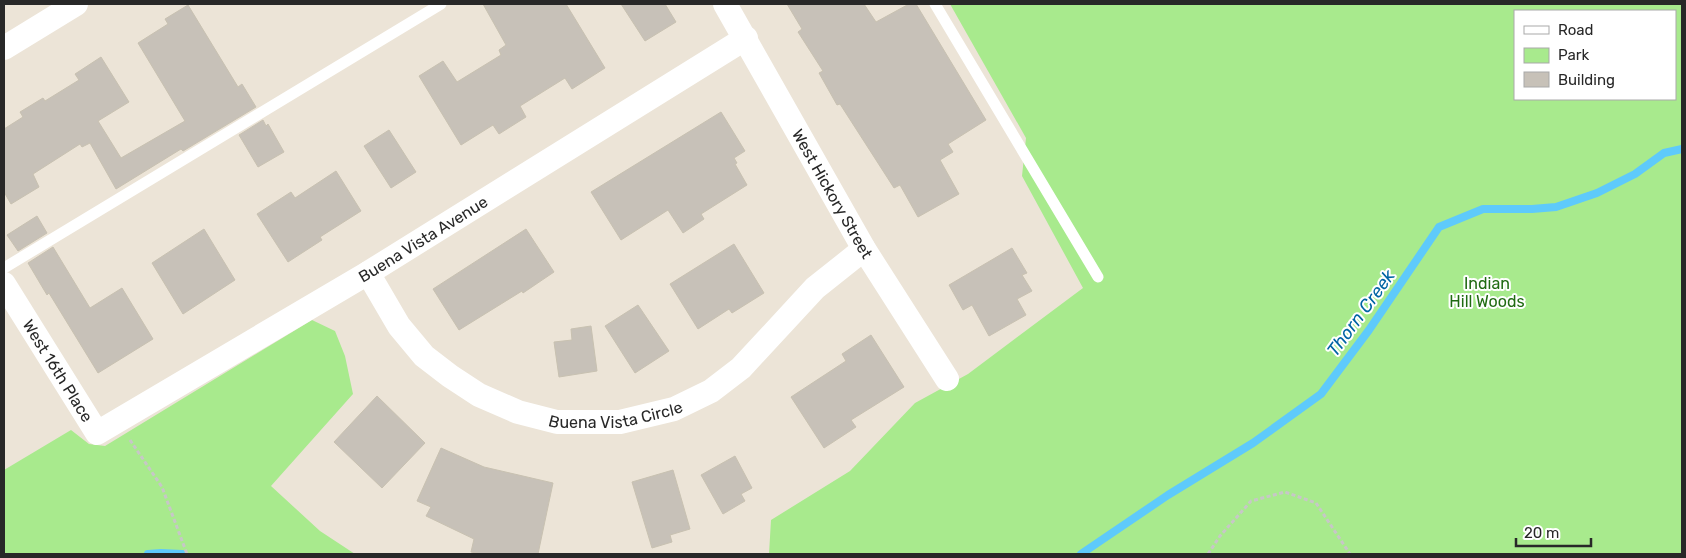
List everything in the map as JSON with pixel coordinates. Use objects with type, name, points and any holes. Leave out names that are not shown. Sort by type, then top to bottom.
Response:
[{"type":"street","points":[[4,48],[76,4]]},
{"type":"street","name":"West Hickory Street","points":[[725,4],[864,249],[947,379]]},
{"type":"street","name":"Buena Vista Avenue","points":[[97,433],[368,273],[746,38]]},
{"type":"street","name":"Buena Vista Circle","points":[[368,273],[399,326],[424,356],[479,395],[518,412],[557,422],[620,422],[674,409],[711,390],[741,368],[815,288],[864,249]]},
{"type":"street","name":"West 16th Place","points":[[4,284],[97,433]]},
{"type":"lane","points":[[4,268],[440,4]]},
{"type":"lane","points":[[935,4],[1098,277]]},
{"type":"path","points":[[118,421],[162,487],[187,554]]},
{"type":"path","points":[[1208,554],[1220,536],[1251,501],[1286,492],[1316,503],[1350,554]]},
{"type":"green space","name":"Indian Hill Woods","points":[[950,4],[1682,4],[1682,554],[769,554],[771,520],[850,471],[915,403],[968,374],[1083,288],[1022,176],[1026,138]]},
{"type":"green space","points":[[312,320],[335,331],[345,356],[353,394],[271,486],[320,531],[355,554],[4,554],[4,470],[71,430],[89,444],[105,446]]},
{"type":"building","points":[[483,4],[566,4],[605,68],[572,89],[565,78],[520,106],[526,117],[499,134],[493,125],[461,145],[419,76],[443,61],[457,82],[501,55],[499,50],[506,45]]},
{"type":"building","points":[[621,4],[665,4],[676,22],[645,41]]},
{"type":"building","points":[[787,4],[864,4],[876,22],[909,4],[916,4],[986,120],[948,144],[953,152],[940,160],[959,194],[918,217],[900,185],[894,188],[840,104],[837,105],[819,73],[823,71],[798,32],[802,29]]},
{"type":"building","points":[[188,5],[238,87],[242,84],[256,107],[183,151],[181,149],[116,189],[90,143],[82,147],[80,144],[33,174],[39,187],[11,204],[4,192],[4,129],[23,117],[20,112],[43,98],[45,101],[79,80],[75,74],[101,57],[129,102],[98,121],[121,158],[185,121],[138,43],[168,24],[165,19]]},
{"type":"building","points":[[721,112],[745,151],[734,158],[737,163],[735,164],[747,185],[701,214],[704,219],[683,233],[668,210],[621,240],[591,192]]},
{"type":"building","points":[[263,120],[266,126],[268,124],[284,152],[258,167],[239,135]]},
{"type":"building","points":[[389,130],[416,172],[391,188],[364,146]]},
{"type":"building","points":[[336,171],[361,211],[320,237],[322,240],[288,262],[257,214],[291,192],[295,198]]},
{"type":"building","points":[[37,216],[47,233],[18,251],[7,235]]},
{"type":"building","points":[[204,229],[235,280],[183,314],[152,263]]},
{"type":"building","points":[[526,229],[554,272],[523,293],[522,291],[459,330],[433,289]]},
{"type":"building","points":[[734,244],[764,293],[732,313],[729,309],[698,329],[670,284]]},
{"type":"building","points":[[53,247],[90,308],[122,288],[153,339],[98,373],[49,293],[47,295],[28,263]]},
{"type":"building","points":[[1012,248],[1027,273],[1022,275],[1032,291],[1017,299],[1026,315],[989,336],[972,305],[963,310],[949,285]]},
{"type":"building","points":[[638,305],[669,351],[635,373],[605,326]]},
{"type":"building","points":[[591,326],[597,371],[559,377],[554,342],[572,340],[571,329]]},
{"type":"building","points":[[871,335],[904,387],[851,420],[856,427],[824,448],[791,397],[846,361],[842,354]]},
{"type":"building","points":[[377,396],[425,443],[382,488],[334,442]]},
{"type":"building","points":[[441,448],[484,467],[553,483],[538,554],[482,554],[471,552],[474,539],[426,516],[431,507],[417,501]]},
{"type":"building","points":[[735,456],[752,488],[741,494],[745,501],[723,514],[701,475]]},
{"type":"building","points":[[673,470],[690,529],[670,535],[672,542],[652,548],[632,482]]},
{"type":"waterway","name":"Thorn Creek","points":[[1081,554],[1168,495],[1253,443],[1321,394],[1369,330],[1439,227],[1483,209],[1556,207],[1597,193],[1635,174],[1664,153],[1682,149]]},
{"type":"waterway","name":"Thorn Creek","points":[[148,554],[182,554]]}]
